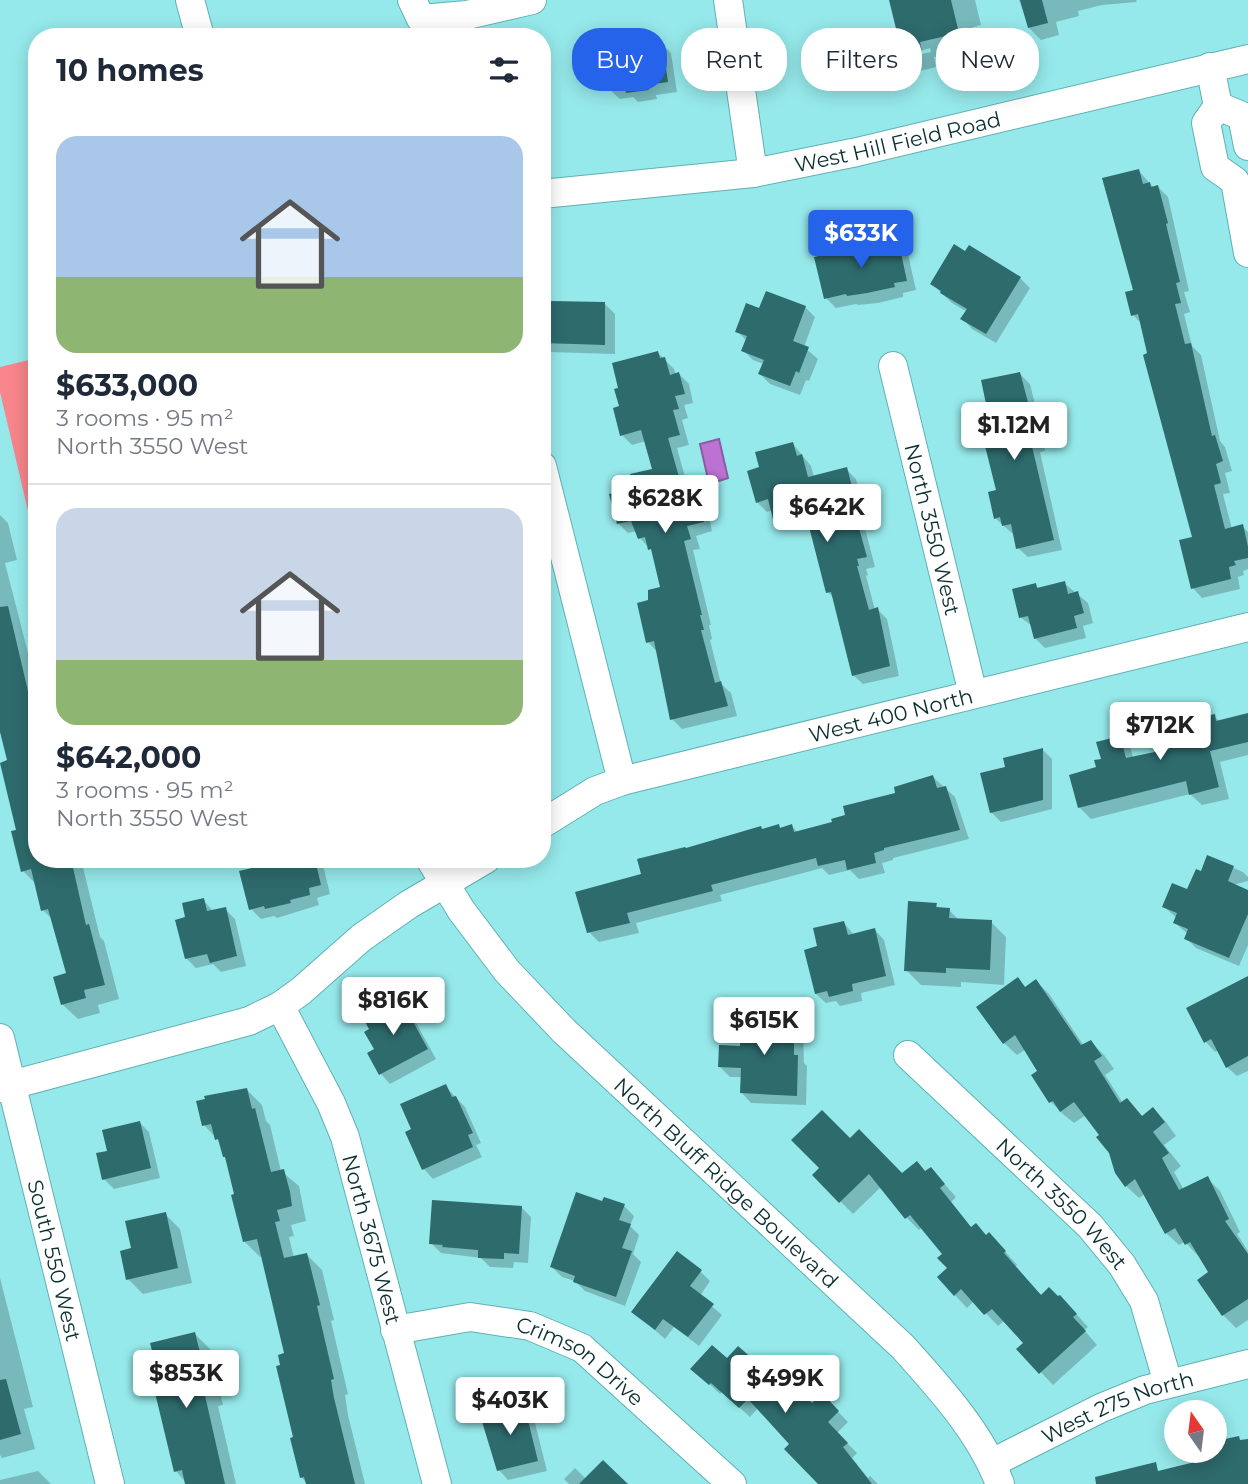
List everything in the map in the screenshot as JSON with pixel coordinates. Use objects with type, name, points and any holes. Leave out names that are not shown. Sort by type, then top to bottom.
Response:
[{"type":"street","points":[[191,0],[198,28]]},
{"type":"street","points":[[417,10],[467,15],[531,0]]},
{"type":"street","points":[[728,0],[752,173]]},
{"type":"street","name":"West Hill Field Road","points":[[551,193],[752,173],[857,152],[1248,59]]},
{"type":"street","points":[[1210,67],[1218,106],[1206,123],[1215,167],[1242,172],[1248,253]]},
{"type":"street","points":[[1218,106],[1242,116],[1248,146]]},
{"type":"street","name":"North 3550 West","points":[[893,366],[973,694]]},
{"type":"street","points":[[551,502],[621,781]]},
{"type":"street","name":"West 400 North","points":[[551,818],[595,791],[621,781],[1248,627]]},
{"type":"street","name":"North Bluff Ridge Boulevard","points":[[435,868],[460,909],[507,971],[564,1031],[903,1347],[932,1380],[996,1474]]},
{"type":"street","points":[[6,1086],[248,1021],[280,1006],[301,992],[361,939],[408,905],[471,868]]},
{"type":"street","name":"North 3675 West","points":[[280,1006],[331,1103],[345,1137],[437,1484]]},
{"type":"street","name":"South 550 West","points":[[0,1038],[6,1086],[110,1484]]},
{"type":"street","name":"North 3550 West","points":[[908,1055],[1090,1226],[1122,1265],[1144,1301],[1168,1383]]},
{"type":"street","name":"Crimson Drive","points":[[395,1330],[470,1317],[530,1326],[582,1348],[733,1484]]},
{"type":"street","name":"West 275 North","points":[[996,1474],[1101,1408],[1168,1383],[1248,1364]]},
{"type":"shaded area","points":[[28,360],[28,511],[0,392],[0,367]]},
{"type":"shaded area","points":[[719,439],[728,478],[710,484],[706,482],[708,479],[700,444]]},
{"type":"building","points":[[889,0],[951,0],[958,28],[936,28],[936,38],[922,42],[922,28],[896,28]]},
{"type":"building","points":[[1020,0],[1042,0],[1048,23],[1028,28]]},
{"type":"building","points":[[1139,169],[1143,184],[1150,182],[1151,187],[1158,185],[1168,223],[1166,224],[1180,282],[1176,283],[1181,303],[1175,304],[1185,344],[1191,343],[1212,436],[1215,435],[1223,461],[1216,464],[1221,483],[1214,485],[1225,529],[1243,524],[1248,547],[1248,558],[1234,561],[1236,565],[1229,567],[1231,579],[1191,589],[1179,540],[1192,537],[1143,355],[1147,353],[1138,314],[1131,316],[1125,292],[1133,290],[1102,178]]},
{"type":"building","points":[[898,239],[907,281],[894,283],[895,287],[824,299],[814,257]]},
{"type":"building","points":[[954,244],[965,251],[969,245],[1021,277],[986,334],[960,319],[967,309],[930,284]]},
{"type":"building","points":[[766,291],[806,306],[793,341],[809,347],[799,373],[796,371],[790,386],[758,374],[764,360],[741,351],[747,336],[735,332],[746,303],[759,308]]},
{"type":"building","points":[[551,301],[605,302],[605,345],[551,343]]},
{"type":"building","points":[[658,351],[660,358],[665,357],[670,375],[679,372],[685,394],[675,396],[679,409],[673,410],[680,435],[668,438],[679,477],[686,476],[692,502],[698,500],[704,522],[687,526],[691,539],[684,541],[702,615],[704,630],[701,630],[715,683],[721,681],[728,706],[670,720],[654,641],[646,643],[637,603],[648,600],[648,590],[660,587],[651,549],[648,550],[645,537],[638,539],[631,521],[617,524],[609,494],[634,488],[630,474],[652,469],[641,430],[620,436],[613,408],[619,406],[614,389],[618,388],[612,363]]},
{"type":"building","points":[[1020,372],[1035,429],[1036,442],[1031,442],[1054,540],[1016,549],[1011,524],[1002,526],[1000,517],[994,519],[988,492],[996,490],[980,426],[990,423],[981,380]]},
{"type":"building","points":[[793,442],[797,456],[802,454],[808,477],[847,467],[852,487],[848,488],[867,557],[857,559],[857,566],[869,610],[878,607],[890,666],[852,676],[831,592],[826,593],[805,511],[773,519],[768,499],[756,503],[747,471],[759,467],[755,452]]},
{"type":"building","points":[[1065,581],[1068,594],[1078,591],[1084,613],[1074,616],[1077,628],[1034,639],[1028,616],[1019,618],[1012,589],[1036,583],[1037,588]]},
{"type":"building","points":[[8,606],[28,691],[28,868],[73,868],[86,925],[89,924],[105,985],[84,990],[86,998],[61,1005],[53,977],[66,973],[48,909],[41,911],[31,869],[21,872],[11,831],[16,830],[0,763],[7,760],[0,732],[0,607]]},
{"type":"building","points":[[1248,713],[1248,742],[1210,751],[1219,787],[1189,795],[1186,781],[1078,808],[1069,775],[1096,767],[1094,760],[1101,759],[1096,742],[1120,736],[1126,758],[1169,749],[1167,742],[1183,738],[1180,722],[1215,714],[1216,721]]},
{"type":"building","points":[[1043,748],[1043,800],[990,813],[980,773],[1005,767],[1003,758]]},
{"type":"building","points":[[933,775],[937,788],[946,786],[960,830],[884,848],[874,853],[876,863],[847,870],[845,860],[818,866],[816,858],[711,885],[713,891],[627,913],[630,923],[587,933],[575,892],[641,874],[637,859],[761,826],[762,829],[779,824],[780,828],[792,824],[794,832],[832,822],[831,819],[845,815],[843,806],[895,793],[894,787]]},
{"type":"building","points":[[1207,855],[1234,866],[1228,881],[1248,890],[1248,914],[1229,958],[1184,939],[1188,929],[1173,923],[1177,913],[1162,907],[1172,883],[1187,889],[1196,869],[1201,871]]},
{"type":"building","points":[[252,868],[317,868],[321,885],[309,888],[310,895],[290,900],[291,903],[249,910],[239,871]]},
{"type":"building","points":[[204,898],[207,911],[226,907],[237,956],[210,963],[207,954],[185,959],[175,920],[185,917],[182,903]]},
{"type":"building","points":[[908,901],[937,903],[936,907],[950,908],[949,918],[992,920],[990,970],[946,968],[946,973],[904,971]]},
{"type":"building","points":[[844,921],[848,935],[875,928],[886,976],[852,984],[853,991],[829,997],[827,991],[815,994],[804,950],[817,946],[813,928]]},
{"type":"building","points":[[1248,976],[1248,1056],[1226,1068],[1211,1039],[1204,1043],[1186,1008]]},
{"type":"building","points":[[1018,977],[1025,987],[1036,979],[1081,1045],[1091,1040],[1102,1056],[1094,1061],[1120,1103],[1127,1098],[1142,1116],[1153,1107],[1165,1122],[1153,1132],[1169,1153],[1162,1158],[1179,1190],[1208,1176],[1229,1219],[1225,1221],[1248,1254],[1248,1299],[1222,1316],[1197,1280],[1208,1272],[1190,1242],[1185,1245],[1175,1228],[1165,1234],[1135,1179],[1125,1187],[1115,1173],[1109,1153],[1096,1137],[1099,1135],[1074,1102],[1060,1112],[1053,1101],[1049,1103],[1031,1075],[1037,1071],[1015,1035],[1003,1044],[976,1007]]},
{"type":"building","points":[[400,998],[428,1049],[379,1075],[367,1053],[374,1049],[364,1032],[369,1029],[363,1018]]},
{"type":"building","points":[[741,1017],[794,1020],[794,1055],[798,1055],[797,1096],[740,1093],[741,1068],[718,1067],[719,1045],[740,1046]]},
{"type":"building","points":[[446,1084],[452,1097],[456,1096],[473,1133],[468,1135],[473,1147],[422,1170],[405,1132],[411,1129],[400,1104]]},
{"type":"building","points":[[247,1088],[252,1109],[255,1108],[271,1172],[284,1169],[290,1192],[292,1206],[277,1210],[280,1221],[275,1222],[284,1258],[307,1253],[334,1379],[331,1380],[334,1398],[355,1484],[306,1484],[304,1477],[300,1478],[276,1366],[280,1365],[278,1355],[284,1353],[257,1239],[243,1242],[225,1157],[218,1139],[215,1140],[211,1124],[202,1126],[196,1101],[205,1099],[204,1096]]},
{"type":"building","points":[[822,1110],[850,1138],[859,1129],[902,1173],[917,1161],[925,1171],[931,1167],[945,1184],[940,1188],[971,1227],[976,1223],[986,1235],[989,1232],[1041,1295],[1049,1287],[1060,1295],[1077,1314],[1073,1317],[1086,1331],[1039,1374],[1016,1349],[1023,1343],[992,1309],[984,1315],[961,1289],[954,1296],[937,1277],[947,1268],[937,1258],[942,1254],[910,1215],[905,1219],[869,1174],[839,1203],[812,1175],[819,1168],[791,1140]]},
{"type":"building","points":[[140,1121],[151,1168],[102,1180],[96,1153],[107,1151],[102,1130]]},
{"type":"building","points":[[576,1192],[602,1201],[604,1197],[625,1204],[619,1220],[631,1224],[622,1248],[632,1251],[616,1297],[573,1282],[575,1276],[550,1267]]},
{"type":"building","points":[[432,1200],[522,1206],[519,1254],[504,1253],[504,1259],[478,1258],[478,1250],[429,1244]]},
{"type":"building","points":[[166,1212],[178,1268],[126,1280],[120,1251],[131,1248],[125,1221]]},
{"type":"building","points":[[677,1251],[702,1270],[690,1286],[714,1304],[688,1337],[663,1319],[655,1330],[631,1312]]},
{"type":"building","points":[[195,1332],[209,1390],[204,1391],[225,1484],[185,1484],[182,1470],[174,1472],[151,1376],[158,1374],[150,1343]]},
{"type":"building","points":[[712,1345],[727,1358],[738,1346],[794,1395],[800,1390],[812,1403],[822,1393],[839,1411],[828,1422],[848,1443],[843,1447],[872,1484],[818,1484],[784,1449],[789,1444],[748,1399],[739,1408],[711,1383],[709,1385],[690,1369]]},
{"type":"building","points":[[6,1379],[21,1434],[0,1440],[0,1380]]},
{"type":"building","points":[[524,1404],[538,1461],[497,1471],[480,1415]]},
{"type":"building","points":[[1239,1436],[1240,1440],[1248,1439],[1248,1484],[1096,1484],[1095,1477],[1156,1462],[1158,1471],[1191,1463],[1227,1463],[1227,1439]]},
{"type":"building","points":[[603,1460],[628,1484],[579,1484]]}]
